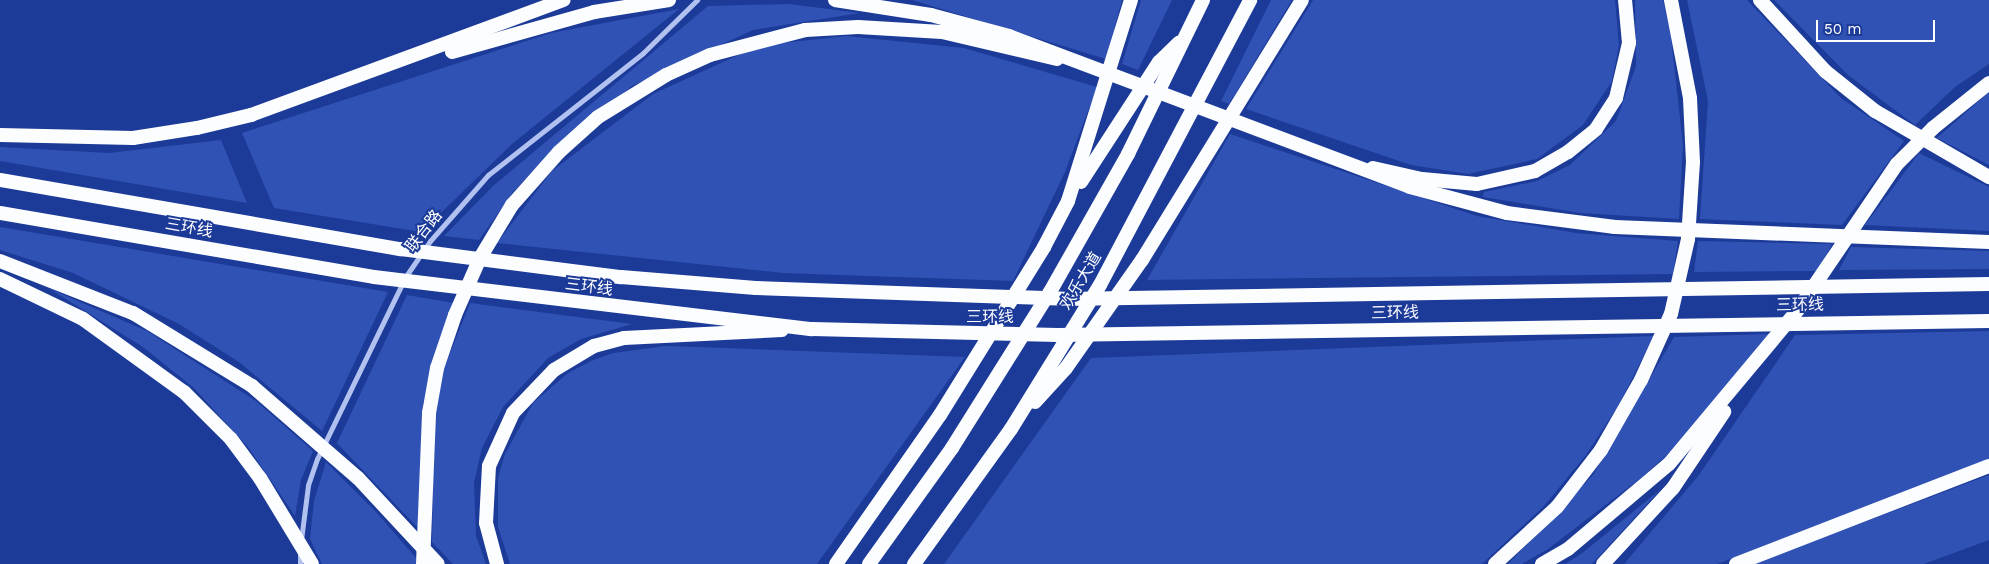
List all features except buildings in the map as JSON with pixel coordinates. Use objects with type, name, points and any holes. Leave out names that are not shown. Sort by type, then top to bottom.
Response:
[{"type":"highway","points":[[351,80],[594,12],[670,0]]},
{"type":"highway","points":[[835,0],[959,21],[1092,67],[1462,203],[1566,222],[1989,242]]},
{"type":"highway","points":[[1068,201],[1132,0]]},
{"type":"highway","name":"欢乐大道","points":[[869,564],[952,448],[1050,292],[1186,38],[1203,0]]},
{"type":"highway","name":"欢乐大道","points":[[914,564],[1012,429],[1149,198],[1250,0]]},
{"type":"highway","points":[[1012,429],[1066,368],[1115,298],[1302,0]]},
{"type":"highway","points":[[1357,165],[1422,179],[1477,184],[1517,177],[1556,160],[1596,129],[1616,98],[1628,43],[1624,0]]},
{"type":"highway","points":[[1495,564],[1556,507],[1601,450],[1641,380],[1671,314],[1688,239],[1692,162],[1690,98],[1671,0]]},
{"type":"highway","points":[[1760,0],[1825,71],[1875,111],[1989,177]]},
{"type":"highway","points":[[0,134],[133,138],[188,130],[250,115],[351,80],[562,1]]},
{"type":"highway","points":[[423,564],[426,443],[433,387],[455,315],[480,258],[512,205],[559,152],[628,97],[682,68],[777,35],[858,27],[942,32],[1092,67]]},
{"type":"highway","points":[[836,564],[940,415],[1068,201],[1159,62],[1186,38]]},
{"type":"highway","points":[[1603,564],[1673,488],[1750,372],[1897,164],[1933,128],[1989,83]]},
{"type":"highway","name":"三环线","points":[[0,180],[401,249],[621,277],[920,297],[1115,298],[1989,284]]},
{"type":"highway","name":"三环线","points":[[0,213],[452,288],[812,329],[1068,335],[1989,321]]},
{"type":"highway","points":[[0,261],[133,313],[252,386],[358,478],[438,564]]},
{"type":"highway","points":[[0,279],[83,319],[184,392],[231,439],[260,478],[312,564]]},
{"type":"highway","points":[[497,564],[486,523],[489,466],[513,413],[554,370],[594,346],[624,338],[812,329]]},
{"type":"highway","points":[[1542,564],[1638,493],[1750,372]]},
{"type":"highway","points":[[1736,564],[1989,466]]},
{"type":"street","name":"联合路","points":[[300,564],[305,504],[317,459],[393,301],[426,248],[488,175],[643,53],[697,0]]},
{"type":"shaded area","points":[[912,0],[1122,0],[1106,59]]},
{"type":"shaded area","points":[[1141,0],[1172,0],[1138,70],[1122,64]]},
{"type":"shaded area","points":[[1271,0],[1292,0],[1229,104],[1221,101]]},
{"type":"shaded area","points":[[1313,0],[1615,0],[1619,45],[1612,81],[1583,125],[1537,159],[1468,174],[1411,165],[1246,109]]},
{"type":"shaded area","points":[[1635,0],[1663,0],[1671,37],[1683,145],[1679,219],[1580,213],[1483,197],[1484,192],[1537,181],[1570,165],[1616,121],[1636,66]]},
{"type":"shaded area","points":[[1687,0],[1747,0],[1841,98],[1904,141],[1842,225],[1700,219],[1708,101]]},
{"type":"shaded area","points":[[1774,0],[1989,0],[1989,64],[1955,87],[1915,125],[1848,75]]},
{"type":"shaded area","points":[[789,4],[860,13],[753,30],[632,86],[551,152],[513,192],[479,240],[444,236],[493,186],[708,6]]},
{"type":"shaded area","points":[[679,9],[512,144],[421,232],[274,208],[242,133],[551,33]]},
{"type":"shaded area","points":[[846,36],[964,48],[1097,87],[1065,172],[1013,281],[783,273],[497,243],[552,171],[653,94],[745,52],[782,43]]},
{"type":"shaded area","points":[[1989,92],[1989,165],[1937,138]]},
{"type":"shaded area","points":[[1230,134],[1477,216],[1576,233],[1678,241],[1673,274],[1147,280]]},
{"type":"shaded area","points":[[221,140],[247,203],[0,161],[0,147],[109,153]]},
{"type":"shaded area","points":[[1919,153],[1989,187],[1989,231],[1865,225]]},
{"type":"shaded area","points":[[0,227],[388,292],[322,431],[239,362],[179,324],[73,273],[0,250]]},
{"type":"shaded area","points":[[1698,241],[1832,244],[1818,271],[1694,272]]},
{"type":"shaded area","points":[[1851,247],[1989,251],[1989,269],[1839,270]]},
{"type":"shaded area","points":[[48,288],[147,331],[256,401],[313,451],[301,480],[295,516],[248,447],[194,388],[143,347]]},
{"type":"shaded area","points":[[407,295],[454,303],[432,364],[423,404],[419,529],[337,443]]},
{"type":"shaded area","points":[[470,303],[632,324],[581,339],[548,358],[503,407],[482,448],[474,483],[476,536],[486,564],[453,564],[432,542],[434,420],[443,371]]},
{"type":"shaded area","points":[[1989,331],[1989,460],[1717,564],[1624,564],[1699,475],[1795,335]]},
{"type":"shaded area","points":[[1769,334],[1675,448],[1642,477],[1548,549],[1522,564],[1508,564],[1593,475],[1674,337]]},
{"type":"shaded area","points":[[1654,336],[1618,406],[1586,455],[1544,506],[1482,564],[944,564],[1091,358]]},
{"type":"shaded area","points":[[665,346],[965,357],[817,564],[510,564],[498,527],[498,478],[505,454],[533,403],[568,373],[591,361],[613,353]]},
{"type":"shaded area","points":[[326,462],[377,513],[416,558],[416,564],[322,564],[310,539],[314,501]]},
{"type":"shaded area","points":[[1989,475],[1989,540],[1924,564],[1753,564]]},
{"type":"shaded area","points":[[1661,489],[1592,564],[1565,564],[1581,554]]}]
